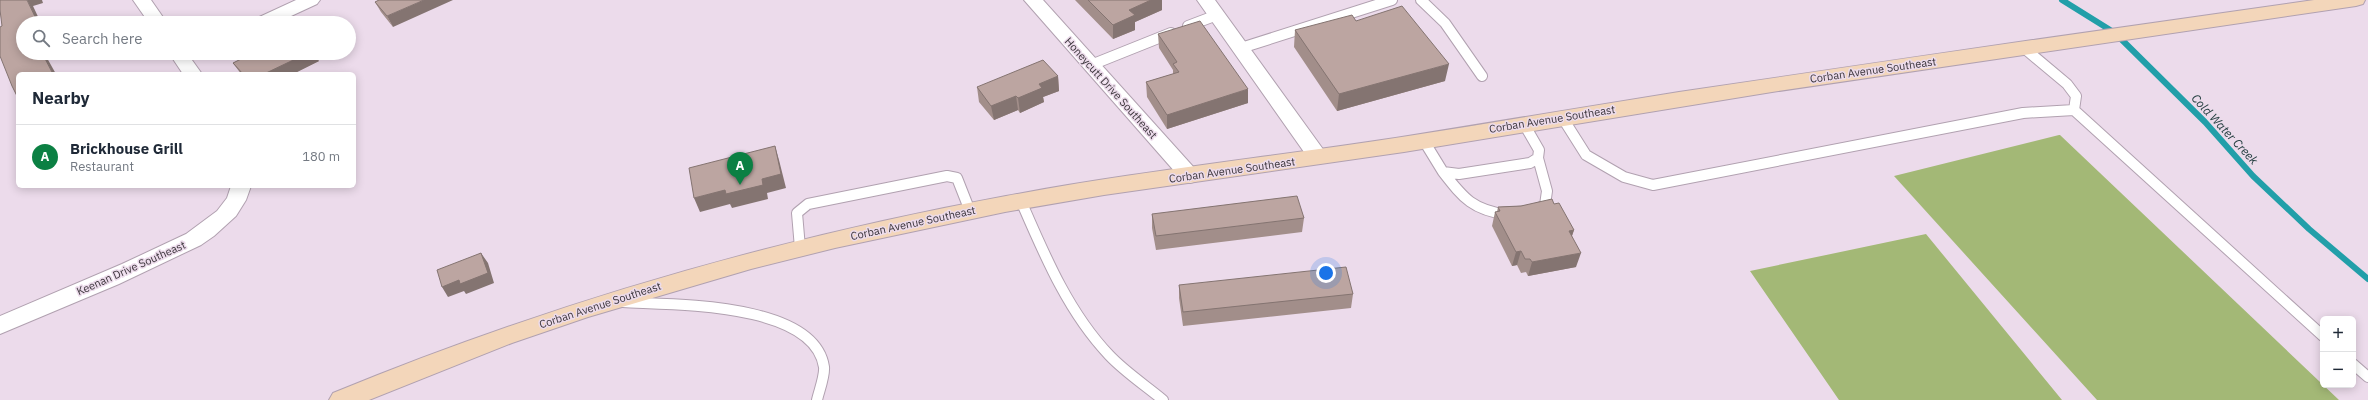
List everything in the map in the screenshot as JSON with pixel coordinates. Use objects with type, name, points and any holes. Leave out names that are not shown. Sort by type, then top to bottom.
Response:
[{"type":"main road","name":"Corban Avenue Southeast","points":[[342,400],[399,375],[504,336],[730,265],[800,248],[970,211],[1021,201],[1424,141],[1562,117],[2356,0]]},
{"type":"street","points":[[142,0],[153,16]]},
{"type":"street","points":[[276,16],[310,0]]},
{"type":"street","name":"Honeycutt Drive Southeast","points":[[1033,0],[1190,176]]},
{"type":"street","points":[[1212,7],[1318,157]]},
{"type":"street","points":[[188,60],[192,72]]},
{"type":"street","name":"Keenan Drive Southeast","points":[[0,325],[128,271],[189,242],[206,232],[233,207],[239,197],[241,188]]},
{"type":"lane","points":[[1240,48],[1392,0]]},
{"type":"lane","points":[[1421,0],[1432,9],[1462,46],[1482,76]]},
{"type":"lane","points":[[1091,65],[1212,7]]},
{"type":"lane","points":[[2024,48],[2067,84],[2076,96],[2074,110]]},
{"type":"lane","points":[[1562,117],[1586,155],[1624,177],[1653,185],[2023,113],[2074,110],[2320,333]]},
{"type":"lane","points":[[1524,124],[1539,150],[1538,158],[1547,191],[1545,205],[1531,211]]},
{"type":"lane","points":[[1424,141],[1443,172],[1469,204],[1483,212],[1508,215],[1516,214]]},
{"type":"lane","points":[[1443,172],[1459,174],[1530,162],[1538,158]]},
{"type":"lane","points":[[800,248],[797,213],[808,204],[947,176],[958,178],[970,211]]},
{"type":"lane","points":[[1021,201],[1044,253],[1070,302],[1104,349],[1163,400]]},
{"type":"lane","points":[[612,301],[731,309],[789,325],[815,344],[824,368],[817,400]]},
{"type":"lane","points":[[2356,367],[2368,377]]},
{"type":"green space","points":[[2060,135],[2320,382],[2320,388],[2326,388],[2339,400],[2097,400],[1894,176]]},
{"type":"green space","points":[[1926,234],[2062,400],[1839,400],[1750,271]]},
{"type":"building","points":[[0,0],[27,0],[35,16],[16,16],[16,60],[46,60],[52,72],[16,72],[16,94],[0,56],[0,27],[2,26]]},
{"type":"building","points":[[379,0],[424,0],[387,16],[375,2]]},
{"type":"building","points":[[1088,0],[1151,0],[1129,10],[1135,15],[1113,25]]},
{"type":"building","points":[[1402,6],[1449,64],[1339,94],[1295,30],[1352,15],[1356,21]]},
{"type":"building","points":[[1200,21],[1248,89],[1167,115],[1146,82],[1179,72],[1173,64],[1177,62],[1158,34]]},
{"type":"building","points":[[239,60],[293,60],[268,72],[241,72],[233,63]]},
{"type":"building","points":[[1043,60],[1058,76],[1039,84],[1042,88],[1018,98],[1016,96],[991,106],[977,87]]},
{"type":"building","points":[[775,146],[781,174],[762,179],[763,185],[726,194],[725,190],[694,198],[689,168]]},
{"type":"building","points":[[1297,196],[1304,218],[1156,236],[1152,214]]},
{"type":"building","points":[[1552,199],[1554,204],[1559,203],[1574,230],[1569,231],[1581,253],[1532,262],[1530,259],[1525,259],[1521,251],[1516,252],[1495,212],[1500,211],[1498,207],[1521,206]]},
{"type":"building","points":[[481,253],[488,273],[460,284],[459,280],[442,287],[437,270]]},
{"type":"building","points":[[1346,267],[1353,294],[1183,312],[1179,285]]},
{"type":"waterway","name":"Cold Water Creek","points":[[2062,0],[2115,33],[2205,122],[2253,176],[2309,229],[2368,279]]},
{"type":"place","name":"Brickhouse Grill","points":[[740,185]]}]
